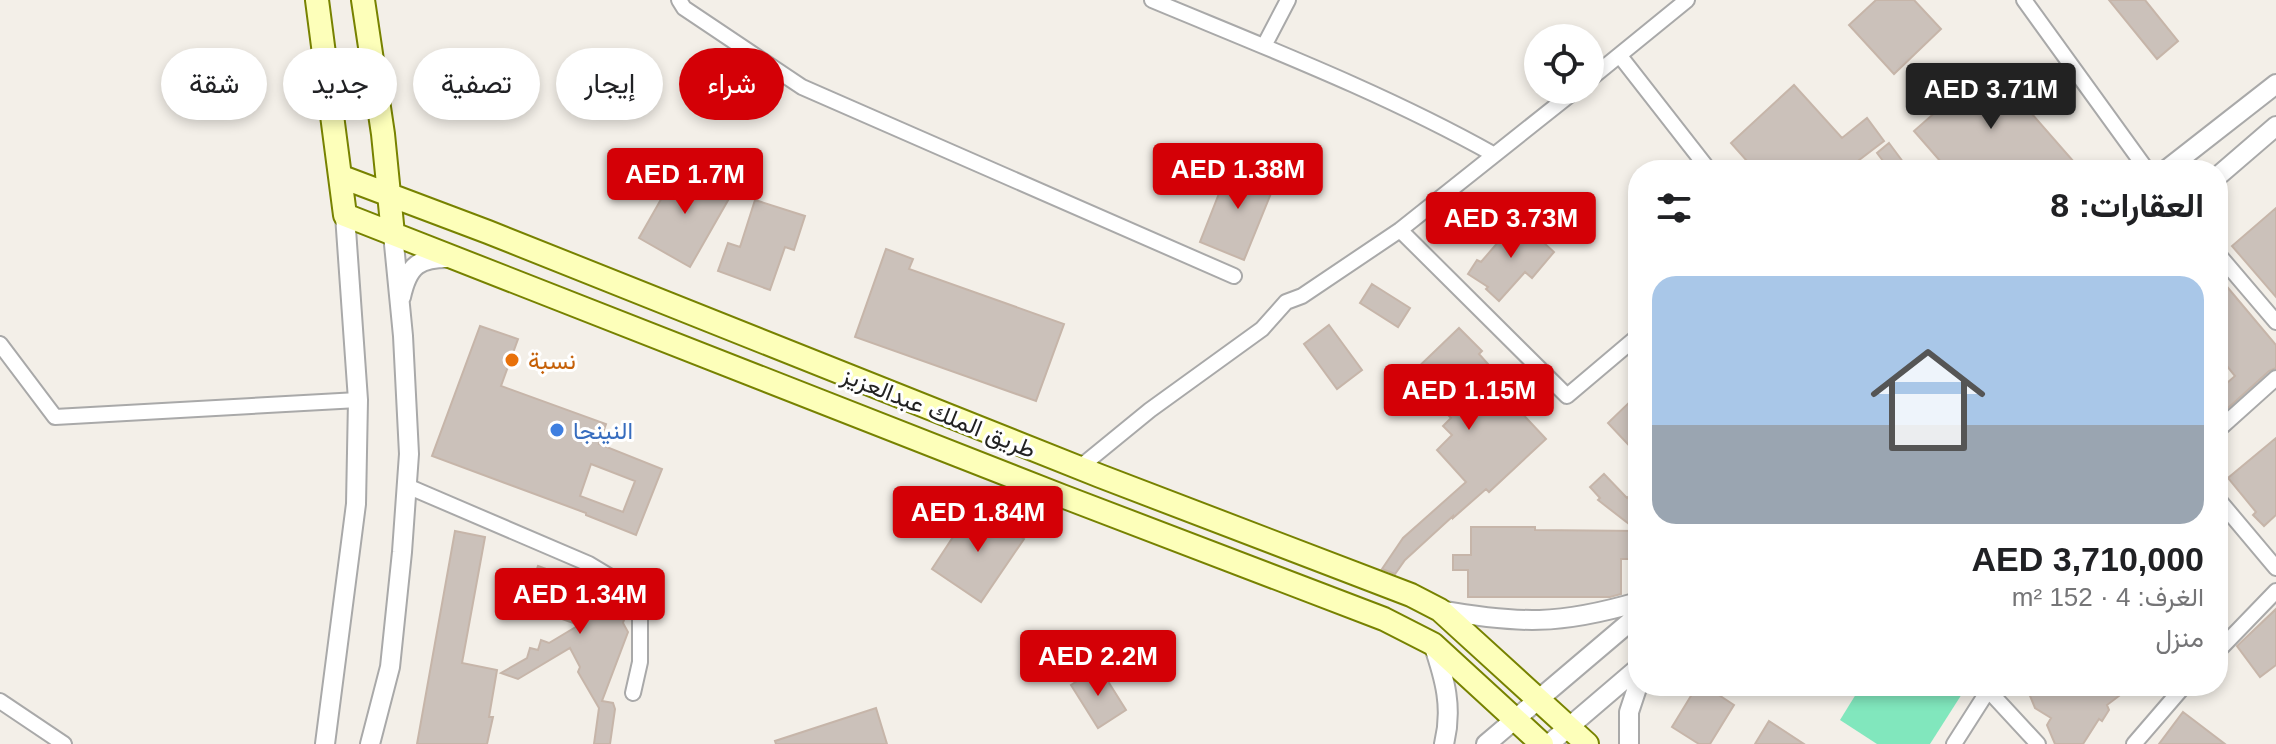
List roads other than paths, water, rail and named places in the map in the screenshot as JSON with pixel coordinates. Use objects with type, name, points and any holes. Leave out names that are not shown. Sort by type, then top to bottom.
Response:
[{"type":"main road","points":[[317,0],[345,215]]},
{"type":"main road","points":[[363,0],[383,134],[393,234]]},
{"type":"main road","name":"طريق الملك عبدالعزيز","points":[[342,177],[1079,468],[1411,595],[1440,610],[1587,744]]},
{"type":"main road","name":"طريق الملك عبدالعزيز","points":[[345,215],[1384,619],[1433,644],[1542,744]]},
{"type":"street","points":[[679,0],[684,8],[802,87],[1234,276]]},
{"type":"street","points":[[1152,0],[1435,122],[1493,154]]},
{"type":"street","points":[[1264,46],[1288,0]]},
{"type":"street","points":[[1604,68],[1687,0]]},
{"type":"street","points":[[2024,0],[2140,160]]},
{"type":"street","points":[[1620,56],[1701,160]]},
{"type":"street","points":[[2179,160],[2276,84]]},
{"type":"street","points":[[1079,468],[1150,410],[1262,329],[1286,302],[1302,296],[1400,230],[1558,104]]},
{"type":"street","points":[[2228,167],[2276,126]]},
{"type":"street","points":[[325,744],[356,504],[358,400],[345,215]]},
{"type":"street","points":[[1400,230],[1567,396],[1628,344]]},
{"type":"street","points":[[370,744],[390,667],[409,454],[393,234]]},
{"type":"street","points":[[399,304],[405,280],[416,264],[433,258],[454,258]]},
{"type":"street","points":[[2228,266],[2276,322]]},
{"type":"street","points":[[0,344],[55,417],[358,400]]},
{"type":"street","points":[[2228,421],[2276,378]]},
{"type":"street","points":[[407,486],[589,564],[634,591],[640,606],[640,662],[633,693]]},
{"type":"street","points":[[2228,511],[2276,568]]},
{"type":"street","points":[[2228,641],[2276,591]]},
{"type":"street","points":[[1440,610],[1502,620],[1549,622],[1628,605]]},
{"type":"street","points":[[1486,744],[1628,624]]},
{"type":"street","points":[[1433,644],[1445,678],[1449,705],[1444,744]]},
{"type":"street","points":[[1549,744],[1628,677]]},
{"type":"street","points":[[1629,744],[1629,712],[1634,696]]},
{"type":"street","points":[[1954,744],[1984,696]]},
{"type":"street","points":[[1996,696],[2038,744]]},
{"type":"street","points":[[2134,744],[2171,696]]},
{"type":"street","points":[[0,701],[64,744]]},
{"type":"place","name":"نسبة","points":[[512,360]]},
{"type":"place","name":"النينجا","points":[[557,430]]}]
